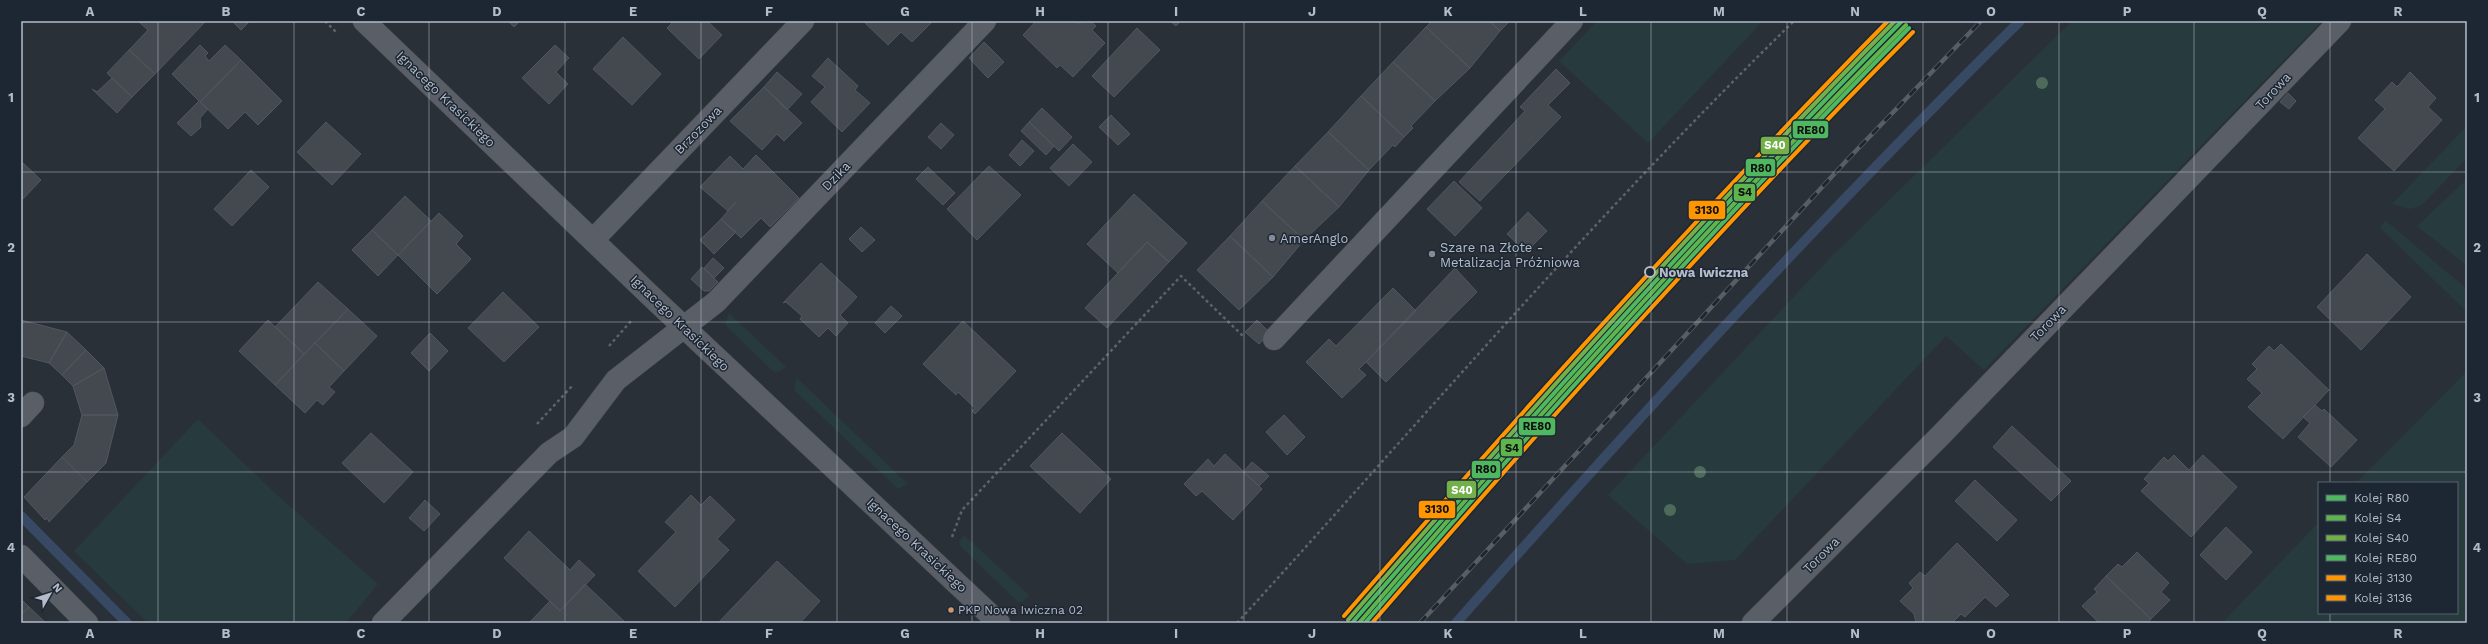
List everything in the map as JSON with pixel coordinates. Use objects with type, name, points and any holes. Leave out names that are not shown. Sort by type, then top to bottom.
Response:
[{"type":"street","name":"Ignacego Krasickiego","points":[[364,21],[684,327],[999,623]]},
{"type":"street","name":"Brzozowa","points":[[593,240],[803,21]]},
{"type":"street","name":"Dzika","points":[[382,623],[549,453],[573,437],[616,380],[716,302],[984,21]]},
{"type":"street","points":[[1274,339],[1572,21]]},
{"type":"street","name":"Torowa","points":[[1753,623],[1940,436],[2340,21]]},
{"type":"street","points":[[21,556],[86,623]]},
{"type":"path","points":[[1237,623],[1566,258],[1753,60],[1794,21]]},
{"type":"path","points":[[952,541],[962,510],[1181,276],[1261,353],[1274,339]]},
{"type":"green space","points":[[1597,21],[1763,21],[1648,143],[1559,61]]},
{"type":"green space","points":[[2072,21],[2322,21],[1984,370],[1946,336],[1735,560],[1687,564],[1608,495],[1831,257]]},
{"type":"green space","points":[[2467,126],[2467,158],[2422,205],[2410,209],[2392,204]]},
{"type":"green space","points":[[2467,179],[2467,266],[2417,226]]},
{"type":"green space","points":[[2385,220],[2467,289],[2467,312],[2380,228]]},
{"type":"green space","points":[[729,313],[786,367],[780,371],[774,372],[727,327],[725,324]]},
{"type":"green space","points":[[2467,371],[2467,623],[2222,623],[2318,523],[2318,614],[2458,614],[2458,482],[2357,482]]},
{"type":"green space","points":[[797,378],[908,484],[898,489],[795,391],[794,386]]},
{"type":"green space","points":[[198,419],[276,494],[378,584],[346,623],[148,623],[74,551]]},
{"type":"green space","points":[[964,535],[1029,595],[1024,601],[1018,602],[961,547],[959,541]]},
{"type":"building","points":[[142,21],[206,21],[155,74],[129,50],[148,30],[140,23]]},
{"type":"building","points":[[232,21],[250,21],[241,30]]},
{"type":"building","points":[[508,21],[520,21],[514,27]]},
{"type":"building","points":[[674,21],[707,21],[722,35],[699,59],[667,28]]},
{"type":"building","points":[[863,21],[933,21],[912,42],[901,32],[888,45]]},
{"type":"building","points":[[1036,21],[1077,21],[1080,24],[1082,21],[1090,21],[1096,26],[1092,30],[1105,43],[1073,77],[1060,65],[1057,68],[1023,35]]},
{"type":"building","points":[[1170,21],[1181,21],[1176,26]]},
{"type":"building","points":[[1432,21],[1489,21],[1500,31],[1470,68],[1426,27]]},
{"type":"building","points":[[1489,21],[1510,21],[1500,31]]},
{"type":"building","points":[[1426,27],[1470,68],[1435,101],[1393,62]]},
{"type":"building","points":[[1137,28],[1160,50],[1114,97],[1092,76]]},
{"type":"building","points":[[623,37],[661,74],[632,105],[593,69]]},
{"type":"building","points":[[984,42],[1004,62],[988,78],[969,58]]},
{"type":"building","points":[[200,45],[208,53],[205,56],[209,61],[225,45],[241,60],[200,102],[208,109],[200,118],[201,127],[191,136],[177,123],[199,101],[172,74]]},
{"type":"building","points":[[555,45],[569,58],[556,72],[568,84],[549,104],[522,78]]},
{"type":"building","points":[[129,50],[155,74],[132,97],[107,73]]},
{"type":"building","points":[[828,58],[858,86],[855,90],[870,103],[842,132],[811,102],[825,87],[812,76]]},
{"type":"building","points":[[241,60],[282,101],[258,125],[245,112],[228,129],[200,102]]},
{"type":"building","points":[[1393,62],[1435,101],[1411,126],[1413,128],[1404,137],[1361,96]]},
{"type":"building","points":[[1556,69],[1570,83],[1548,105],[1561,117],[1480,201],[1459,182],[1525,111],[1520,107]]},
{"type":"building","points":[[777,72],[802,94],[787,110],[764,87]]},
{"type":"building","points":[[2410,72],[2436,98],[2428,107],[2442,120],[2394,171],[2358,138],[2385,109],[2375,100],[2392,82],[2397,87]]},
{"type":"building","points":[[112,78],[132,97],[117,113],[92,89],[97,92]]},
{"type":"building","points":[[764,87],[802,123],[784,141],[777,134],[762,150],[730,121]]},
{"type":"building","points":[[2288,93],[2296,101],[2289,109],[2280,102]]},
{"type":"building","points":[[1361,96],[1404,137],[1395,147],[1393,145],[1369,170],[1328,132]]},
{"type":"building","points":[[1042,108],[1072,137],[1059,151],[1029,122]]},
{"type":"building","points":[[1111,115],[1130,134],[1118,145],[1099,127]]},
{"type":"building","points":[[326,122],[361,154],[332,185],[297,152]]},
{"type":"building","points":[[1029,122],[1054,146],[1046,155],[1021,131]]},
{"type":"building","points":[[941,123],[954,135],[941,149],[928,137]]},
{"type":"building","points":[[1328,132],[1369,170],[1339,207],[1295,166]]},
{"type":"building","points":[[1022,140],[1034,151],[1020,166],[1009,155]]},
{"type":"building","points":[[1073,144],[1092,162],[1069,186],[1050,168]]},
{"type":"building","points":[[756,155],[799,198],[770,227],[761,218],[741,238],[721,219],[736,202],[728,211],[700,187],[730,156],[743,169]]},
{"type":"building","points":[[21,161],[41,180],[21,201]]},
{"type":"building","points":[[989,166],[1021,195],[977,240],[947,209]]},
{"type":"building","points":[[1295,166],[1339,207],[1304,240],[1262,201]]},
{"type":"building","points":[[928,167],[955,193],[943,205],[916,179]]},
{"type":"building","points":[[251,170],[269,187],[232,226],[214,209]]},
{"type":"building","points":[[1454,181],[1482,208],[1455,236],[1427,209]]},
{"type":"building","points":[[1134,194],[1187,243],[1169,262],[1147,242],[1118,273],[1087,244]]},
{"type":"building","points":[[405,196],[431,221],[398,255],[372,230]]},
{"type":"building","points":[[1262,201],[1304,240],[1273,277],[1230,236]]},
{"type":"building","points":[[1528,212],[1547,231],[1526,252],[1507,234]]},
{"type":"building","points":[[439,213],[463,236],[456,244],[471,259],[437,294],[398,255]]},
{"type":"building","points":[[721,219],[736,232],[714,254],[700,240]]},
{"type":"building","points":[[861,227],[875,240],[862,252],[849,239]]},
{"type":"building","points":[[372,230],[398,255],[378,276],[352,250]]},
{"type":"building","points":[[1230,236],[1273,277],[1239,310],[1197,270]]},
{"type":"building","points":[[1147,242],[1169,262],[1107,328],[1085,308]]},
{"type":"building","points":[[2367,254],[2411,297],[2361,350],[2317,307]]},
{"type":"building","points":[[713,258],[724,268],[714,278],[704,268]]},
{"type":"building","points":[[821,263],[857,297],[840,315],[848,323],[836,336],[828,328],[819,337],[800,319],[802,316],[786,302],[783,303]]},
{"type":"building","points":[[702,267],[718,282],[709,291],[704,291],[691,279]]},
{"type":"building","points":[[1455,268],[1477,292],[1386,382],[1366,362]]},
{"type":"building","points":[[318,282],[348,309],[304,354],[275,327]]},
{"type":"building","points":[[1393,288],[1416,311],[1359,369],[1366,375],[1342,398],[1306,362],[1329,339],[1336,346]]},
{"type":"building","points":[[503,292],[539,327],[504,362],[468,328]]},
{"type":"building","points":[[891,306],[902,316],[885,333],[875,323]]},
{"type":"building","points":[[348,309],[377,336],[344,371],[315,343]]},
{"type":"building","points":[[21,320],[67,332],[49,363],[21,356]]},
{"type":"building","points":[[268,320],[304,354],[275,385],[239,351]]},
{"type":"building","points":[[1257,320],[1270,333],[1259,344],[1245,332]]},
{"type":"building","points":[[963,321],[1016,371],[975,414],[972,411],[975,408],[958,392],[956,395],[923,364]]},
{"type":"building","points":[[67,332],[86,350],[62,375],[49,363]]},
{"type":"building","points":[[430,333],[448,351],[429,371],[411,353]]},
{"type":"building","points":[[315,343],[344,371],[329,387],[335,392],[323,405],[317,400],[305,413],[275,385]]},
{"type":"building","points":[[2281,344],[2329,390],[2283,439],[2248,407],[2262,393],[2247,379],[2257,369],[2252,364],[2269,346],[2274,351]]},
{"type":"building","points":[[86,350],[104,368],[73,386],[62,375]]},
{"type":"building","points":[[104,368],[118,415],[82,415],[73,386]]},
{"type":"building","points":[[2315,405],[2322,411],[2324,409],[2357,440],[2331,467],[2298,437],[2310,423],[2303,417]]},
{"type":"building","points":[[82,415],[118,415],[106,463],[87,482],[62,457],[74,445]]},
{"type":"building","points":[[1284,415],[1305,437],[1287,455],[1266,432]]},
{"type":"building","points":[[2012,426],[2071,481],[2051,501],[1993,447]]},
{"type":"building","points":[[371,433],[413,472],[384,503],[342,463]]},
{"type":"building","points":[[1062,433],[1111,479],[1080,513],[1030,466]]},
{"type":"building","points":[[1225,454],[1262,489],[1233,520],[1202,491],[1196,496],[1184,484],[1208,459],[1214,466]]},
{"type":"building","points":[[2174,455],[2189,470],[2203,455],[2237,487],[2191,537],[2141,491],[2149,483],[2144,479],[2164,457],[2168,461]]},
{"type":"building","points":[[62,457],[87,482],[49,522],[47,518],[45,520],[24,497]]},
{"type":"building","points":[[1252,462],[1269,476],[1259,486],[1243,472]]},
{"type":"building","points":[[1975,480],[2017,520],[1997,541],[1955,501]]},
{"type":"building","points":[[691,495],[701,505],[710,496],[735,520],[717,539],[729,550],[675,607],[638,571],[676,532],[665,522]]},
{"type":"building","points":[[425,500],[440,514],[424,531],[409,518]]},
{"type":"building","points":[[2226,527],[2252,552],[2226,580],[2200,555]]},
{"type":"building","points":[[529,531],[570,570],[579,560],[595,575],[560,611],[504,558]]},
{"type":"building","points":[[1957,543],[2009,595],[1996,607],[1985,597],[1965,617],[1961,614],[1952,623],[1916,623],[1914,614],[1900,601],[1913,588],[1909,583],[1920,572],[1925,576]]},
{"type":"building","points":[[2137,552],[2169,583],[2161,592],[2170,600],[2151,619],[2106,576],[2118,564],[2122,567]]},
{"type":"building","points":[[777,561],[820,601],[800,623],[718,623]]},
{"type":"building","points":[[2106,576],[2151,619],[2148,623],[2099,623],[2082,606],[2097,592],[2094,589]]},
{"type":"building","points":[[585,584],[626,623],[529,623],[550,601],[560,611]]},
{"type":"building","points":[[21,599],[29,607],[21,615]]},
{"type":"building","points":[[29,607],[46,623],[21,623],[21,615]]},
{"type":"waterway","points":[[1456,623],[1733,317],[1875,168],[2020,21]]},
{"type":"waterway","points":[[21,516],[127,623]]},
{"type":"railway","points":[[1420,623],[1848,159],[1981,21]]},
{"type":"rail line","name":"3130","points":[[1344,616],[1611,314],[1748,166],[1888,21]]},
{"type":"rail line","name":"S40","points":[[1348,620],[1481,467],[1685,241],[1895,21]]},
{"type":"rail line","name":"R80","points":[[1352,623],[1486,469],[1691,242],[1902,21]]},
{"type":"rail line","name":"S4","points":[[1359,623],[1425,546],[1627,319],[1835,97],[1906,25]]},
{"type":"rail line","name":"RE80","points":[[1365,623],[1632,321],[1769,173],[1909,28]]},
{"type":"rail line","name":"3136","points":[[1372,623],[1504,472],[1705,249],[1913,32]]},
{"type":"place","name":"AmerAnglo","points":[[1272,238]]},
{"type":"place","name":"Szare na Złote - Metalizacja Próżniowa","points":[[1432,254]]},
{"type":"place","name":"Nowa Iwiczna","points":[[1650,272]]},
{"type":"place","name":"PKP Nowa Iwiczna 02","points":[[951,610]]}]
